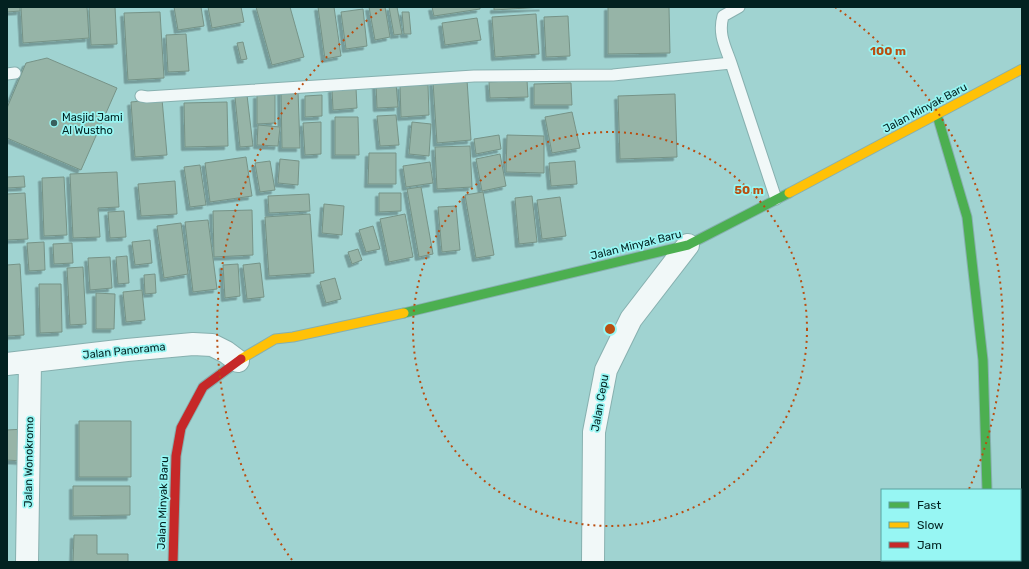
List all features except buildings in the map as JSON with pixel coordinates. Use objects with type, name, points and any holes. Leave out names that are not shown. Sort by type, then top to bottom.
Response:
[{"type":"main road","name":"Jalan Minyak Baru","points":[[173,562],[176,456],[181,428],[203,387],[238,361],[275,339],[293,337],[409,312],[688,245],[1022,70]]},
{"type":"main road","points":[[937,115],[967,217],[983,360],[987,489]]},
{"type":"main road","name":"Jalan Minyak Baru","points":[[277,349],[293,337]]},
{"type":"main road","points":[[195,401],[213,392]]},
{"type":"street","name":"Jalan Cepu","points":[[593,562],[594,432],[606,370],[631,319],[688,245]]},
{"type":"street","name":"Jalan Panorama","points":[[7,364],[193,344],[212,345],[226,352],[238,361]]},
{"type":"street","name":"Jalan Wonokromo","points":[[27,562],[30,362]]},
{"type":"lane","points":[[739,7],[723,16],[720,27],[724,45],[732,63],[776,199]]},
{"type":"lane","points":[[141,96],[147,97],[474,76],[612,75],[732,63]]},
{"type":"traffic: fast","points":[[937,115],[967,217],[983,360],[987,489]]},
{"type":"traffic: fast","points":[[404,313],[688,245],[789,193]]},
{"type":"traffic: slow","points":[[789,193],[1022,69]]},
{"type":"traffic: slow","points":[[241,359],[275,339],[293,337],[404,313]]},
{"type":"traffic: jam","points":[[173,562],[176,456],[181,428],[203,387],[241,359]]},
{"type":"place","name":"Masjid Jami Al Wustho","points":[[54,123]]}]
